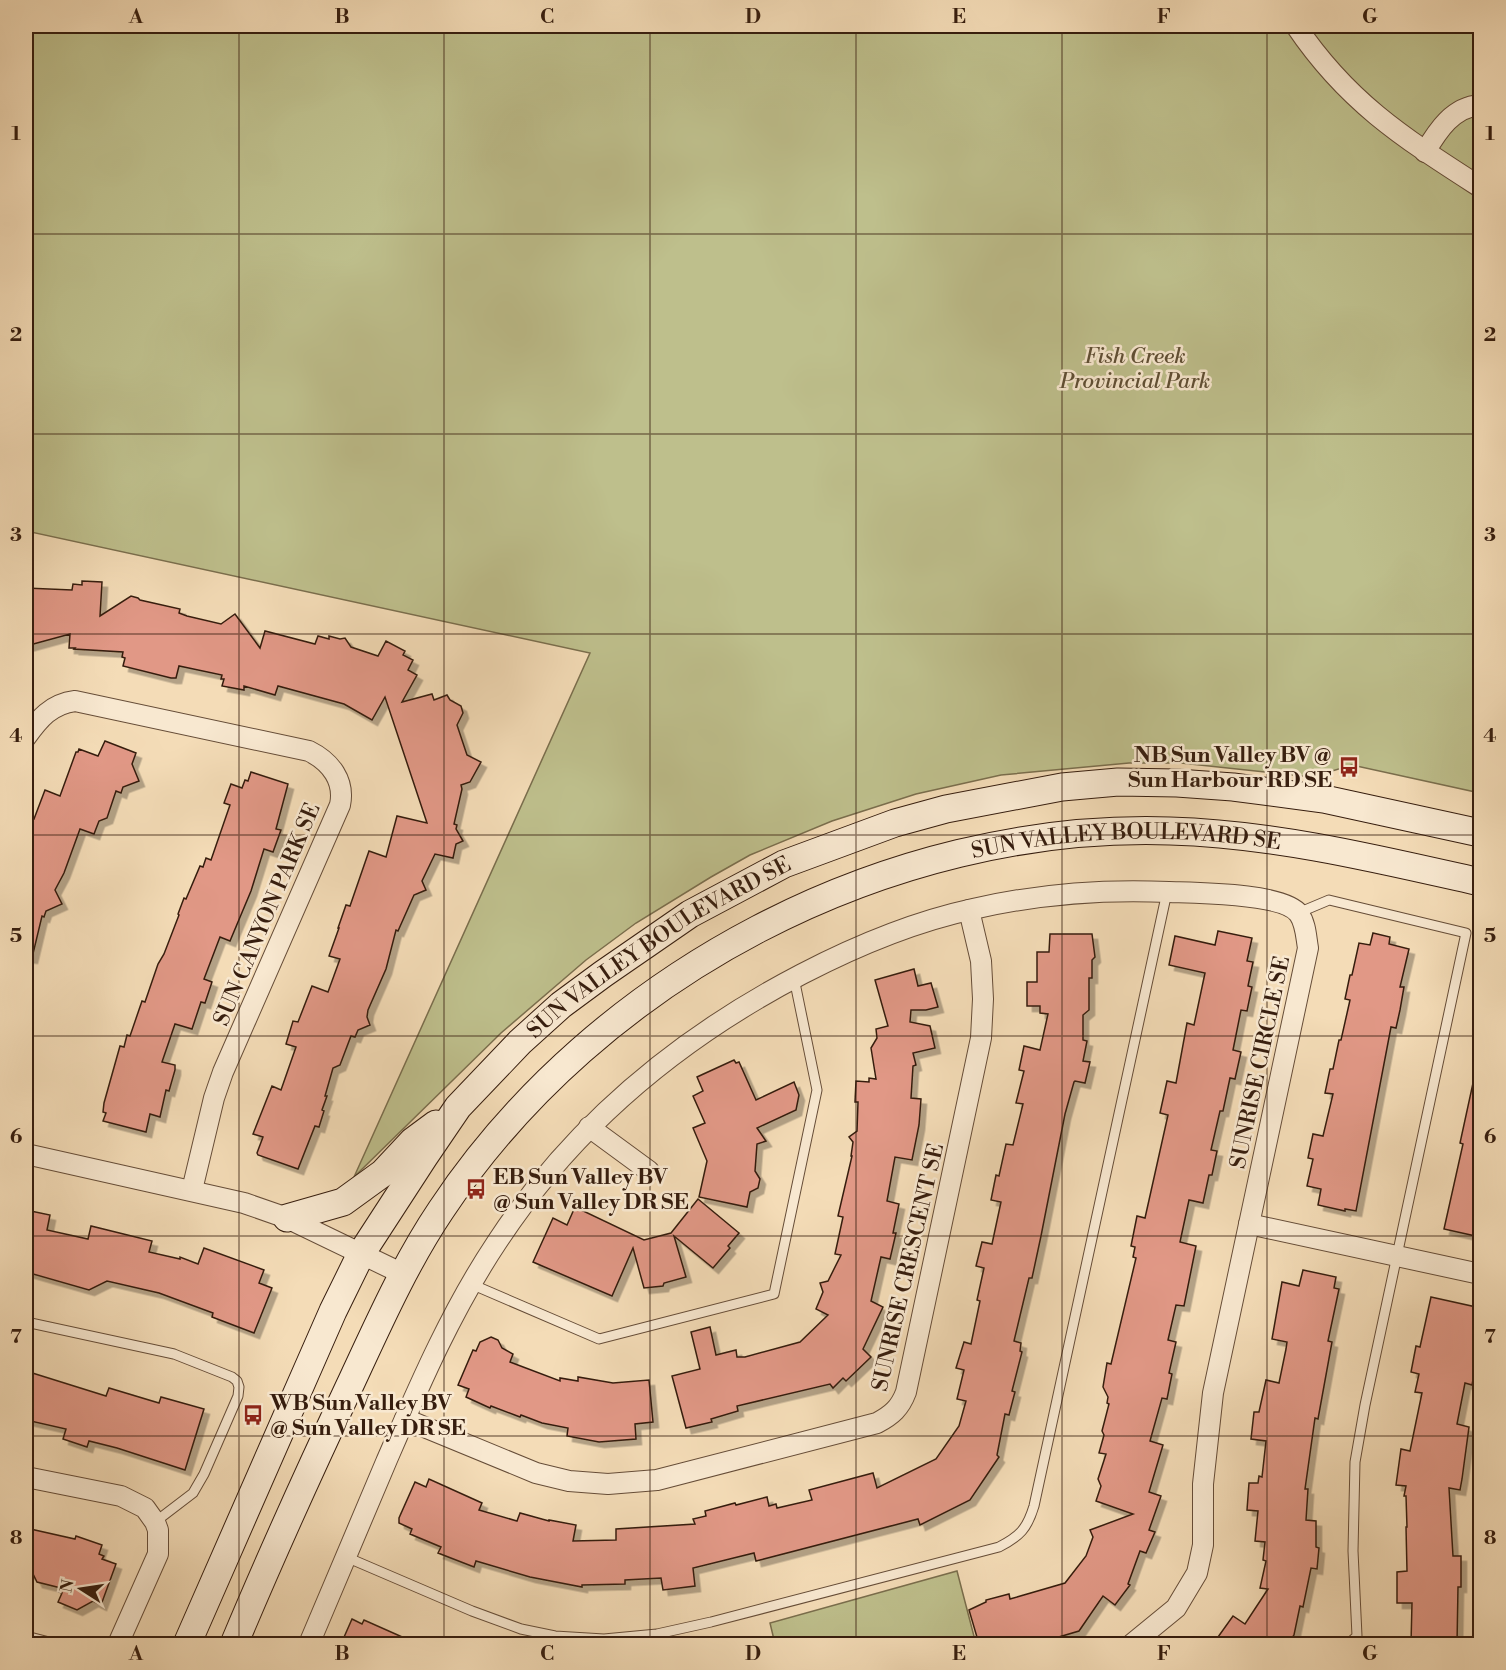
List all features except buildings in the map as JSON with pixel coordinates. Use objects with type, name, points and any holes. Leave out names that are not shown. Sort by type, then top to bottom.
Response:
[{"type":"main road","name":"SUN VALLEY BOULEVARD SE","points":[[187,1644],[333,1311],[361,1254],[458,1107],[520,1042],[561,1005],[647,942],[690,914],[784,864],[895,823],[946,809],[1062,787],[1118,782],[1176,783],[1324,799],[1480,833]]},
{"type":"main road","name":"SUN VALLEY BOULEVARD SE","points":[[234,1644],[273,1551],[403,1274],[440,1211],[469,1171],[515,1116],[560,1068],[644,1001],[688,970],[743,937],[842,889],[894,871],[1002,844],[1066,834],[1119,831],[1226,833],[1268,838],[1478,882]]},
{"type":"main road","points":[[287,1218],[343,1203],[383,1173],[413,1141],[458,1107]]},
{"type":"street","points":[[1296,26],[1316,54],[1347,89],[1381,120],[1425,152],[1480,187]]},
{"type":"street","points":[[1425,152],[1449,118],[1470,106],[1480,105]]},
{"type":"street","name":"SUN CANYON PARK SE","points":[[26,737],[46,712],[67,702],[75,701],[309,751],[326,761],[337,777],[342,796],[340,805],[223,1072],[214,1098],[192,1190]]},
{"type":"street","points":[[309,1644],[427,1366],[471,1284],[525,1202],[556,1164],[589,1127],[665,1060],[749,1002],[836,957],[923,922],[969,910],[1058,895],[1127,891],[1271,900],[1288,905],[1298,913]]},
{"type":"street","name":"SUNRISE CRESCENT SE","points":[[405,1419],[536,1473],[568,1481],[608,1484],[657,1480],[877,1423],[895,1412],[906,1392],[981,1038],[983,999],[981,961],[969,910]]},
{"type":"street","name":"SUNRISE CIRCLE SE","points":[[1132,1644],[1176,1608],[1197,1573],[1203,1545],[1203,1484],[1213,1393],[1308,948],[1304,927],[1298,913]]},
{"type":"street","points":[[589,1127],[649,1171]]},
{"type":"street","points":[[26,1154],[244,1203],[287,1218],[403,1274]]},
{"type":"street","points":[[1250,1224],[1397,1254],[1480,1274]]},
{"type":"street","points":[[26,1477],[121,1496],[145,1509],[154,1522],[158,1530],[159,1554],[118,1644]]},
{"type":"lane","points":[[346,1557],[472,1611],[521,1629],[555,1636],[604,1639],[657,1634],[711,1622],[999,1547],[1015,1539],[1028,1524],[1034,1506],[1167,892]]},
{"type":"lane","points":[[1298,913],[1329,900],[1466,933],[1365,1405],[1356,1462],[1353,1551],[1357,1636],[1348,1644]]},
{"type":"lane","points":[[471,1284],[599,1339],[774,1294],[817,1090],[794,978]]},
{"type":"lane","points":[[26,1322],[174,1354],[223,1372],[237,1382],[238,1396],[204,1474],[193,1493],[154,1522]]},
{"type":"lane","points":[[26,1636],[57,1644]]},
{"type":"green space","name":"Fish Creek Provincial Park","points":[[26,26],[1480,26],[1480,793],[1352,765],[1312,777],[1181,763],[1129,763],[1001,775],[916,794],[832,821],[750,855],[711,877],[636,923],[586,960],[501,1033],[354,1177],[590,653],[26,531]]},
{"type":"green space","points":[[957,1571],[976,1644],[775,1644],[770,1623]]},
{"type":"place","name":"NB Sun Valley BV @ Sun Harbour RD SE","points":[[1349,767]]},
{"type":"place","name":"EB Sun Valley BV @ Sun Valley DR SE","points":[[476,1189]]},
{"type":"place","name":"WB Sun Valley BV @ Sun Valley DR SE","points":[[253,1415]]}]
